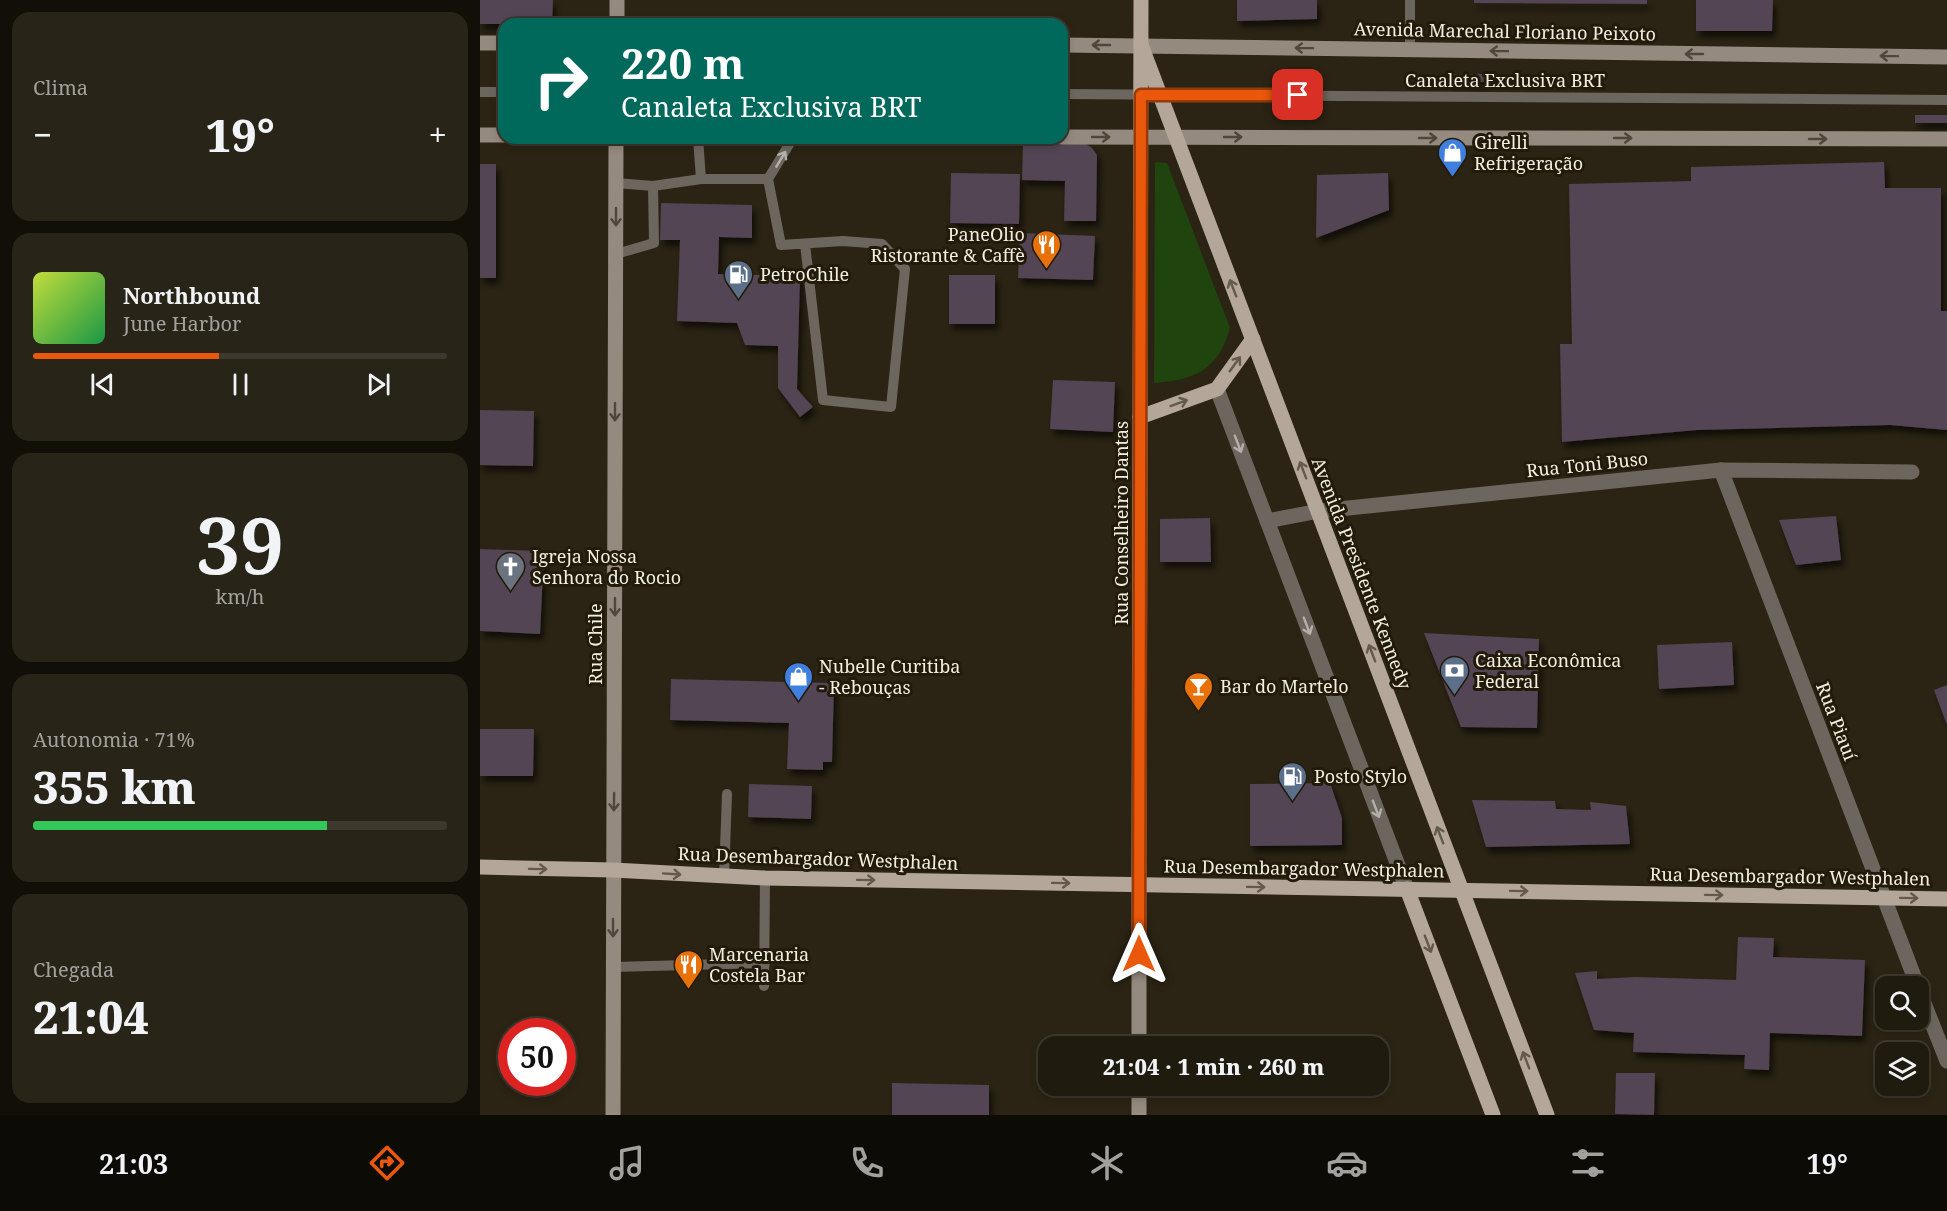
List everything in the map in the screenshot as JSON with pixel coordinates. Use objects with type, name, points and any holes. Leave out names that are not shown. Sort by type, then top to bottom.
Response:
[{"type":"main road","name":"Rua Conselheiro Dantas","points":[[1139,885],[1141,0]]},
{"type":"main road","name":"Avenida Presidente Kennedy","points":[[1141,45],[1547,1115]]},
{"type":"main road","points":[[1140,417],[1217,390],[1252,339]]},
{"type":"main road","name":"Rua Desembargador Westphalen","points":[[480,867],[613,870],[765,878],[1947,899]]},
{"type":"main road","points":[[1407,889],[1493,1115]]},
{"type":"street","points":[[617,0],[617,18]]},
{"type":"street","points":[[480,43],[498,43]]},
{"type":"street","name":"Avenida Marechal Floriano Peixoto","points":[[1068,45],[1947,57]]},
{"type":"street","points":[[480,135],[498,135]]},
{"type":"street","points":[[1068,137],[1947,139]]},
{"type":"street","name":"Rua Chile","points":[[613,1115],[616,144]]},
{"type":"street","points":[[1217,390],[1407,889]]},
{"type":"street","name":"Rua Toni Buso","points":[[1267,521],[1318,512],[1721,470],[1912,472]]},
{"type":"street","name":"Rua Piauí","points":[[1721,470],[1914,976]]},
{"type":"street","name":"Rua Conselheiro Dantas","points":[[1139,885],[1139,1036]]},
{"type":"street","name":"Rua Piauí","points":[[1929,1015],[1947,1061]]},
{"type":"street","points":[[1139,1096],[1139,1115]]},
{"type":"lane","points":[[1410,0],[1410,50]]},
{"type":"lane","points":[[480,92],[498,92]]},
{"type":"lane","name":"Canaleta Exclusiva BRT","points":[[1068,94],[1947,100]]},
{"type":"lane","points":[[698,144],[701,179]]},
{"type":"lane","points":[[789,144],[768,179],[782,245],[843,241],[882,244],[905,269],[891,407],[823,400],[805,244]]},
{"type":"lane","points":[[616,183],[653,186],[701,179],[768,179]]},
{"type":"lane","points":[[616,254],[654,243],[653,186]]},
{"type":"lane","points":[[724,877],[727,794]]},
{"type":"lane","points":[[764,986],[765,878]]},
{"type":"lane","points":[[613,968],[765,963]]},
{"type":"green space","points":[[1155,162],[1167,163],[1230,328],[1219,354],[1203,370],[1181,379],[1154,383]]},
{"type":"building","points":[[480,0],[553,0],[552,18],[498,18],[498,24],[480,24]]},
{"type":"building","points":[[1237,0],[1317,0],[1317,19],[1237,21]]},
{"type":"building","points":[[1474,0],[1647,0],[1647,4],[1474,3]]},
{"type":"building","points":[[1696,0],[1773,0],[1772,31],[1696,31]]},
{"type":"building","points":[[1446,74],[1486,74],[1486,82],[1446,82]]},
{"type":"building","points":[[1915,115],[1947,115],[1947,123],[1915,123]]},
{"type":"building","points":[[1085,143],[1097,155],[1096,221],[1064,221],[1065,181],[1022,180],[1023,144]]},
{"type":"building","points":[[1884,162],[1885,188],[1941,188],[1941,311],[1947,311],[1947,430],[1890,425],[1697,430],[1562,442],[1560,344],[1572,344],[1569,184],[1691,181],[1691,167]]},
{"type":"building","points":[[480,164],[496,164],[496,278],[480,278]]},
{"type":"building","points":[[951,173],[1020,174],[1019,224],[950,223]]},
{"type":"building","points":[[1388,173],[1389,210],[1316,238],[1317,175]]},
{"type":"building","name":"PetroChile","points":[[661,203],[752,205],[752,238],[719,237],[718,274],[800,276],[797,389],[813,407],[800,417],[778,388],[778,346],[745,345],[737,323],[677,321],[680,240],[660,240]]},
{"type":"building","points":[[1020,233],[1095,236],[1093,280],[1018,278]]},
{"type":"building","points":[[949,275],[995,275],[995,324],[949,324]]},
{"type":"building","points":[[1053,380],[1115,382],[1113,432],[1050,429]]},
{"type":"building","points":[[480,410],[534,411],[533,466],[480,465]]},
{"type":"building","points":[[1836,516],[1841,560],[1796,565],[1779,520]]},
{"type":"building","points":[[1210,518],[1211,562],[1160,562],[1160,519]]},
{"type":"building","name":"Igreja Nossa Senhora do Rocio","points":[[480,549],[544,551],[540,634],[480,631]]},
{"type":"building","points":[[1424,633],[1539,639],[1537,728],[1461,727]]},
{"type":"building","points":[[1732,642],[1734,685],[1659,689],[1657,645]]},
{"type":"building","points":[[671,679],[834,683],[832,762],[823,762],[823,770],[787,769],[789,723],[670,720]]},
{"type":"building","points":[[1947,685],[1947,725],[1934,690]]},
{"type":"building","points":[[480,729],[534,729],[533,776],[480,776]]},
{"type":"building","name":"Posto Stylo","points":[[1330,783],[1342,818],[1342,845],[1250,846],[1250,784]]},
{"type":"building","points":[[749,784],[812,786],[811,819],[748,817]]},
{"type":"building","points":[[1472,800],[1555,801],[1556,809],[1591,810],[1590,802],[1626,806],[1630,844],[1486,847]]},
{"type":"building","points":[[1738,937],[1774,938],[1773,957],[1865,960],[1862,1036],[1770,1033],[1769,1070],[1744,1069],[1745,1055],[1633,1052],[1634,1033],[1594,1030],[1575,973],[1597,971],[1597,979],[1636,977],[1736,980]]},
{"type":"building","points":[[1616,1073],[1655,1073],[1654,1115],[1615,1114]]},
{"type":"building","points":[[892,1083],[989,1085],[989,1115],[892,1115]]},
{"type":"place","name":"Girelli Refrigeração","points":[[1453,178]]},
{"type":"place","name":"PaneOlio Ristorante & Caffè","points":[[1046,270]]},
{"type":"place","name":"PetroChile","points":[[739,300]]},
{"type":"place","name":"Igreja Nossa Senhora do Rocio","points":[[511,592]]},
{"type":"place","name":"Caixa Econômica Federal","points":[[1454,696]]},
{"type":"place","name":"Nubelle Curitiba - Rebouças","points":[[798,702]]},
{"type":"place","name":"Bar do Martelo","points":[[1199,712]]},
{"type":"place","name":"Posto Stylo","points":[[1293,802]]},
{"type":"place","name":"Marcenaria Costela Bar","points":[[688,990]]},
{"type":"route","points":[[1139,954],[1141,95],[1298,95]]}]
